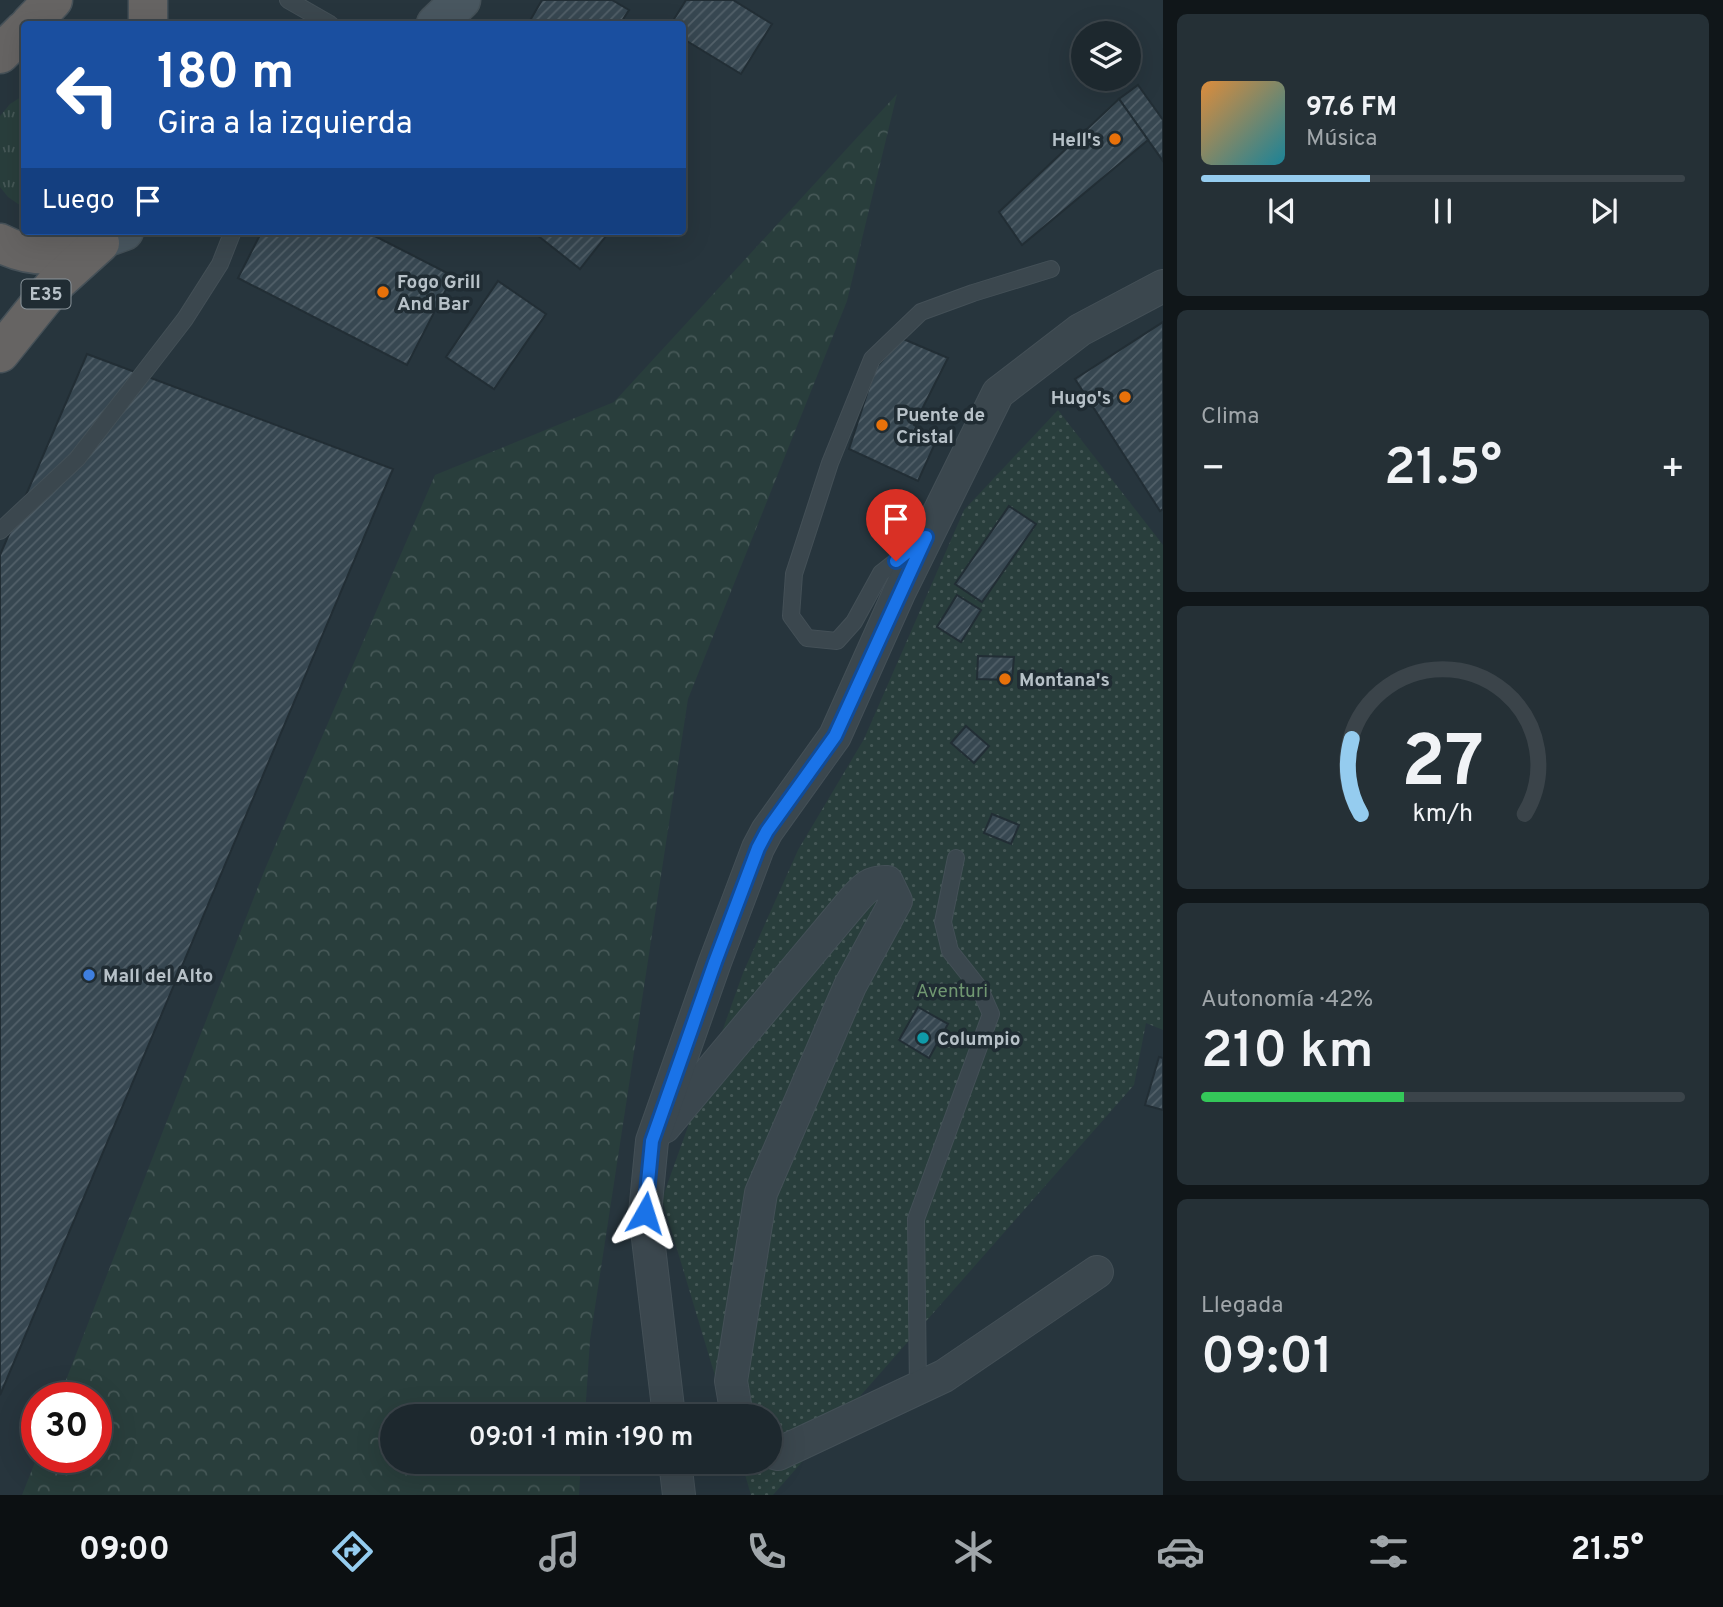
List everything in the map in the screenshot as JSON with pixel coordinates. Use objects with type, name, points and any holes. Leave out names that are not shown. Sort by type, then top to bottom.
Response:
[{"type":"highway","points":[[33,21],[54,0]]},
{"type":"highway","points":[[148,0],[148,21]]},
{"type":"highway","points":[[0,56],[21,33]]},
{"type":"highway","points":[[0,56],[21,50]]},
{"type":"highway","name":"E35","points":[[0,243],[14,250],[43,256],[72,254],[112,236]]},
{"type":"highway","name":"E35","points":[[0,353],[57,282],[112,236]]},
{"type":"main road","points":[[439,21],[461,0]]},
{"type":"street","points":[[668,1404],[645,1213],[652,1141],[758,848],[767,831],[835,736],[926,537],[998,393],[1080,330],[1163,286]]},
{"type":"street","points":[[652,1141],[854,900],[876,881],[887,882],[896,901],[850,986],[761,1193],[731,1381],[735,1404]]},
{"type":"street","points":[[782,1452],[944,1376],[1097,1272]]},
{"type":"street","points":[[677,1474],[679,1495]]},
{"type":"lane","points":[[288,0],[325,21]]},
{"type":"lane","points":[[0,531],[76,459],[185,319],[220,264],[231,235]]},
{"type":"lane","points":[[926,537],[881,573],[854,622],[837,641],[807,638],[791,616],[794,574],[830,463],[872,359],[921,312],[1051,269]]},
{"type":"lane","points":[[918,1389],[916,1219],[991,1014],[980,989],[950,951],[943,922],[956,858]]},
{"type":"green space","points":[[897,94],[847,301],[688,699],[590,1340],[586,1404],[380,1404],[380,1474],[580,1474],[579,1495],[22,1495],[31,1473],[112,1473],[112,1382],[65,1382],[265,869],[435,475],[614,402]]},
{"type":"green space","points":[[21,97],[21,206],[0,187],[0,116],[10,104]]},
{"type":"green space","name":"Aventuri","points":[[1058,410],[1163,545],[1163,1030],[1146,1023],[1134,1085],[773,1495],[751,1495],[745,1474],[782,1474],[782,1404],[723,1404],[662,1199],[743,973],[798,850],[864,739],[964,510]]},
{"type":"building","points":[[542,0],[612,0],[629,10],[622,21],[530,21]]},
{"type":"building","points":[[686,0],[733,0],[772,24],[741,74],[686,40],[686,21],[673,21]]},
{"type":"building","points":[[1141,89],[1163,120],[1163,161],[1119,99],[1130,91]]},
{"type":"building","points":[[1119,99],[1148,140],[1022,245],[999,212]]},
{"type":"building","points":[[260,235],[373,235],[453,276],[407,365],[238,278]]},
{"type":"building","points":[[537,235],[607,235],[580,269]]},
{"type":"building","points":[[498,281],[546,314],[494,389],[446,357]]},
{"type":"building","points":[[1163,322],[1163,509],[1160,511],[1075,379]]},
{"type":"building","points":[[901,338],[948,358],[914,425],[937,439],[918,481],[849,449],[875,369]]},
{"type":"building","name":"Mall del Alto","points":[[87,354],[393,469],[0,1395],[0,555]]},
{"type":"building","points":[[1009,506],[1036,524],[982,602],[955,584]]},
{"type":"building","points":[[957,595],[981,610],[961,642],[937,627]]},
{"type":"building","points":[[978,656],[1014,657],[1012,680],[977,679]]},
{"type":"building","points":[[966,726],[989,746],[974,763],[951,743]]},
{"type":"building","points":[[992,814],[1019,825],[1011,844],[984,833]]},
{"type":"building","points":[[918,1007],[948,1024],[929,1058],[899,1040]]},
{"type":"building","points":[[1159,1057],[1163,1058],[1163,1110],[1145,1105]]},
{"type":"place","name":"Hell's","points":[[1115,139]]},
{"type":"place","name":"Fogo Grill And Bar","points":[[383,292]]},
{"type":"place","name":"Hugo's","points":[[1125,397]]},
{"type":"place","name":"Puente de Cristal","points":[[882,425]]},
{"type":"place","name":"Montana's","points":[[1005,679]]},
{"type":"place","name":"Mall del Alto","points":[[89,975]]},
{"type":"place","name":"Columpio","points":[[923,1038]]},
{"type":"route","points":[[645,1213],[652,1141],[758,848],[767,831],[835,736],[926,537],[896,561]]}]
